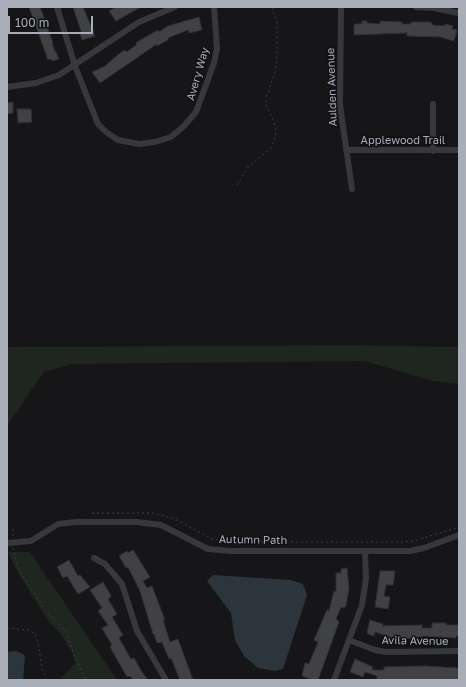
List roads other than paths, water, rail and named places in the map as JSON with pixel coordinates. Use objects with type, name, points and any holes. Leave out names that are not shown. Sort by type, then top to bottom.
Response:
[{"type":"street","name":"Avery Way","points":[[56,7],[75,66],[94,117],[102,129],[118,140],[146,144],[164,140],[184,126],[200,104],[214,63],[217,48],[214,7]]},
{"type":"street","points":[[7,87],[36,83],[59,75],[75,66],[139,22],[175,7]]},
{"type":"street","name":"Aulden Avenue","points":[[341,7],[340,105],[352,189]]},
{"type":"street","points":[[416,7],[434,8],[459,13]]},
{"type":"street","points":[[433,104],[433,151]]},
{"type":"street","name":"Applewood Trail","points":[[346,150],[459,150]]},
{"type":"street","name":"Autumn Path","points":[[10,543],[31,541],[62,523],[107,521],[161,525],[201,546],[217,550],[365,552],[410,551],[424,548],[459,535]]},
{"type":"street","points":[[334,680],[363,596],[366,579],[365,552]]},
{"type":"street","points":[[94,558],[105,564],[122,584],[137,631],[166,680]]},
{"type":"street","name":"Avila Avenue","points":[[349,640],[375,650],[386,652],[459,651]]}]
